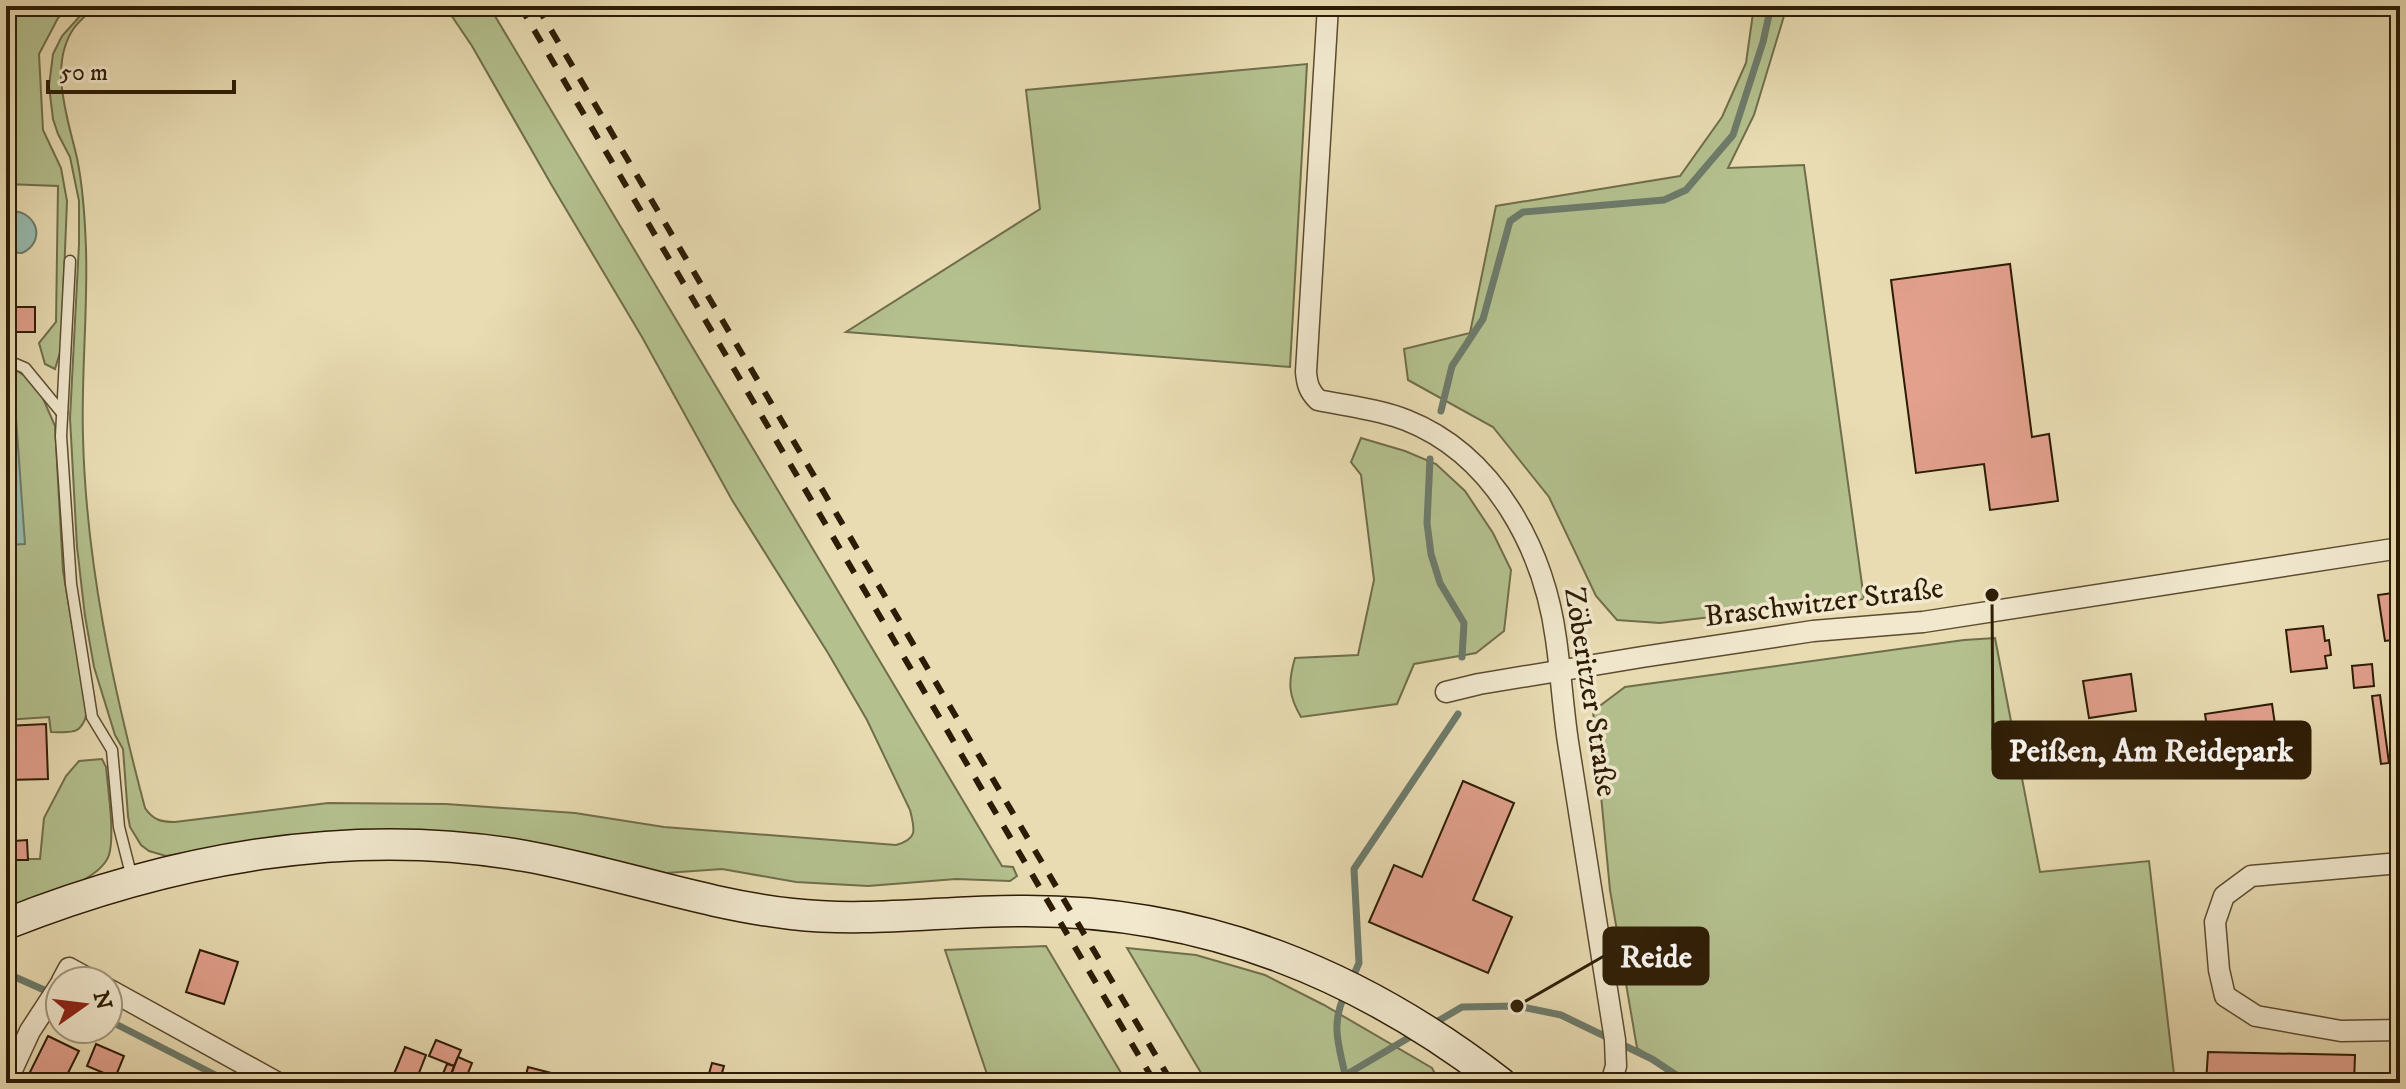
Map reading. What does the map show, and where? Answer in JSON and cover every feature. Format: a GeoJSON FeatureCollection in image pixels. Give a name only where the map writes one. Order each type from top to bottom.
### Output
{"type":"FeatureCollection","features":[{"type":"Feature","properties":{"kind":"main road"},"geometry":{"type":"LineString","coordinates":[[6,924],[133,880],[213,861],[293,850],[382,846],[460,848],[520,855],[585,867],[755,909],[822,917],[876,918],[1021,911],[1113,916],[1234,941],[1340,981],[1416,1022],[1501,1083]]}},
{"type":"Feature","properties":{"kind":"street","name":"Zöberitzer Straße"},"geometry":{"type":"LineString","coordinates":[[1328,6],[1307,385],[1318,400],[1382,412],[1417,425],[1453,447],[1476,467],[1511,510],[1534,552],[1556,640],[1568,741],[1617,1055],[1612,1082]]}},
{"type":"Feature","properties":{"kind":"street","name":"Braschwitzer Straße"},"geometry":{"type":"LineString","coordinates":[[1446,692],[1479,684],[1813,631],[1923,622],[2400,548]]}},
{"type":"Feature","properties":{"kind":"street"},"geometry":{"type":"LineString","coordinates":[[2400,863],[2251,876],[2224,896],[2215,922],[2219,970],[2225,996],[2256,1016],[2341,1031],[2400,1030]]}},
{"type":"Feature","properties":{"kind":"street"},"geometry":{"type":"LineString","coordinates":[[124,998],[278,1083]]}},
{"type":"Feature","properties":{"kind":"street"},"geometry":{"type":"LineString","coordinates":[[6,1083],[30,1031],[44,1009]]}},
{"type":"Feature","properties":{"kind":"lane"},"geometry":{"type":"LineString","coordinates":[[70,261],[61,436],[73,599],[92,717],[112,750],[119,827],[133,880]]}},
{"type":"Feature","properties":{"kind":"lane"},"geometry":{"type":"LineString","coordinates":[[6,360],[25,368],[62,413]]}},
{"type":"Feature","properties":{"kind":"green space"},"geometry":{"type":"Polygon","coordinates":[[[6,6],[69,6],[58,18],[39,54],[43,130],[61,168],[67,201],[61,349],[55,369],[45,364],[39,343],[56,322],[58,186],[6,184],[6,6]]]}},
{"type":"Feature","properties":{"kind":"green space"},"geometry":{"type":"Polygon","coordinates":[[[89,6],[95,6],[74,28],[66,43],[61,75],[65,109],[79,169],[85,226],[85,484],[95,578],[112,671],[145,808],[154,818],[175,822],[328,803],[446,804],[575,813],[664,827],[896,845],[908,840],[913,833],[910,810],[867,720],[732,500],[642,337],[472,46],[445,6],[489,6],[1002,866],[1013,867],[1017,876],[1010,881],[956,879],[868,886],[796,882],[722,869],[666,873],[533,843],[263,839],[166,856],[141,845],[130,827],[123,749],[115,735],[94,667],[77,547],[70,418],[79,201],[70,157],[53,119],[49,86],[53,54],[62,36],[89,6]]]}},
{"type":"Feature","properties":{"kind":"green space"},"geometry":{"type":"Polygon","coordinates":[[[1754,6],[1787,6],[1754,115],[1728,168],[1804,165],[1864,599],[1660,623],[1617,620],[1596,596],[1549,497],[1493,427],[1408,380],[1404,349],[1470,333],[1496,206],[1680,176],[1722,117],[1746,63],[1754,6]]]}},
{"type":"Feature","properties":{"kind":"green space"},"geometry":{"type":"Polygon","coordinates":[[[1307,64],[1290,367],[846,332],[1040,209],[1026,90],[1307,64]]]}},
{"type":"Feature","properties":{"kind":"green space"},"geometry":{"type":"Polygon","coordinates":[[[6,364],[25,376],[42,396],[55,426],[63,571],[87,713],[82,726],[70,732],[51,732],[49,717],[6,720],[6,364]]]}},
{"type":"Feature","properties":{"kind":"green space"},"geometry":{"type":"Polygon","coordinates":[[[1361,438],[1436,464],[1465,491],[1493,533],[1511,570],[1504,631],[1476,653],[1414,664],[1397,704],[1301,717],[1290,688],[1295,658],[1358,655],[1374,580],[1361,475],[1351,462],[1361,438]]]}},
{"type":"Feature","properties":{"kind":"green space"},"geometry":{"type":"Polygon","coordinates":[[[1995,638],[2040,872],[2149,861],[2175,1083],[1694,1083],[1637,1048],[1610,890],[1593,711],[1625,687],[1995,638]]]}},
{"type":"Feature","properties":{"kind":"green space"},"geometry":{"type":"Polygon","coordinates":[[[102,759],[106,767],[111,836],[109,855],[103,865],[80,882],[6,910],[6,806],[12,812],[12,859],[40,859],[44,818],[66,776],[79,761],[102,759]]]}},
{"type":"Feature","properties":{"kind":"green space"},"geometry":{"type":"Polygon","coordinates":[[[1046,946],[1127,1083],[990,1083],[945,950],[1046,946]]]}},
{"type":"Feature","properties":{"kind":"green space"},"geometry":{"type":"Polygon","coordinates":[[[1127,948],[1196,955],[1265,975],[1324,1005],[1432,1068],[1440,1083],[1418,1076],[1412,1083],[1207,1083],[1127,948]]]}},
{"type":"Feature","properties":{"kind":"water"},"geometry":{"type":"Polygon","coordinates":[[[12,211],[28,216],[36,228],[34,242],[22,253],[6,252],[6,213],[12,211]]]}},
{"type":"Feature","properties":{"kind":"water"},"geometry":{"type":"Polygon","coordinates":[[[6,384],[14,390],[25,544],[6,545],[6,384]]]}},
{"type":"Feature","properties":{"kind":"building"},"geometry":{"type":"Polygon","coordinates":[[[2010,264],[2032,437],[2049,434],[2058,501],[1990,510],[1984,464],[1916,473],[1891,280],[2010,264]]]}},
{"type":"Feature","properties":{"kind":"building"},"geometry":{"type":"Polygon","coordinates":[[[6,307],[35,307],[35,332],[6,332],[6,307]]]}},
{"type":"Feature","properties":{"kind":"building"},"geometry":{"type":"Polygon","coordinates":[[[2400,592],[2400,639],[2385,641],[2378,595],[2400,592]]]}},
{"type":"Feature","properties":{"kind":"building"},"geometry":{"type":"Polygon","coordinates":[[[2323,626],[2331,655],[2325,656],[2327,668],[2291,672],[2286,630],[2323,626]]]}},
{"type":"Feature","properties":{"kind":"building"},"geometry":{"type":"Polygon","coordinates":[[[2372,664],[2374,686],[2354,688],[2352,666],[2372,664]]]}},
{"type":"Feature","properties":{"kind":"building"},"geometry":{"type":"Polygon","coordinates":[[[2131,674],[2136,711],[2089,718],[2083,681],[2131,674]]]}},
{"type":"Feature","properties":{"kind":"building"},"geometry":{"type":"Polygon","coordinates":[[[2394,677],[2400,677],[2400,699],[2397,699],[2394,677]]]}},
{"type":"Feature","properties":{"kind":"building"},"geometry":{"type":"Polygon","coordinates":[[[2380,695],[2389,763],[2381,764],[2372,696],[2380,695]]]}},
{"type":"Feature","properties":{"kind":"building"},"geometry":{"type":"Polygon","coordinates":[[[2272,704],[2278,745],[2211,754],[2205,714],[2272,704]]]}},
{"type":"Feature","properties":{"kind":"building"},"geometry":{"type":"Polygon","coordinates":[[[46,724],[48,779],[7,780],[6,726],[46,724]]]}},
{"type":"Feature","properties":{"kind":"building"},"geometry":{"type":"Polygon","coordinates":[[[1463,781],[1514,803],[1473,900],[1512,917],[1488,973],[1369,922],[1394,865],[1422,877],[1463,781]]]}},
{"type":"Feature","properties":{"kind":"building"},"geometry":{"type":"Polygon","coordinates":[[[27,840],[28,860],[15,860],[14,841],[27,840]]]}},
{"type":"Feature","properties":{"kind":"building"},"geometry":{"type":"Polygon","coordinates":[[[200,950],[238,962],[224,1004],[186,992],[200,950]]]}},
{"type":"Feature","properties":{"kind":"building"},"geometry":{"type":"Polygon","coordinates":[[[436,1040],[461,1050],[454,1066],[429,1056],[436,1040]]]}},
{"type":"Feature","properties":{"kind":"building"},"geometry":{"type":"Polygon","coordinates":[[[44,1044],[67,1045],[79,1051],[63,1083],[47,1083],[29,1074],[44,1044]]]}},
{"type":"Feature","properties":{"kind":"building"},"geometry":{"type":"Polygon","coordinates":[[[96,1045],[124,1056],[113,1083],[100,1083],[104,1073],[87,1066],[96,1045]]]}},
{"type":"Feature","properties":{"kind":"building"},"geometry":{"type":"Polygon","coordinates":[[[405,1047],[426,1055],[415,1083],[392,1079],[405,1047]]]}},
{"type":"Feature","properties":{"kind":"building"},"geometry":{"type":"Polygon","coordinates":[[[2208,1052],[2355,1055],[2354,1083],[2206,1083],[2208,1052]]]}},
{"type":"Feature","properties":{"kind":"building"},"geometry":{"type":"Polygon","coordinates":[[[458,1057],[472,1063],[464,1083],[448,1083],[458,1057]]]}},
{"type":"Feature","properties":{"kind":"building"},"geometry":{"type":"Polygon","coordinates":[[[712,1063],[724,1066],[719,1083],[707,1081],[712,1063]]]}},
{"type":"Feature","properties":{"kind":"building"},"geometry":{"type":"Polygon","coordinates":[[[447,1064],[454,1066],[449,1079],[442,1076],[447,1064]]]}},
{"type":"Feature","properties":{"kind":"building"},"geometry":{"type":"Polygon","coordinates":[[[528,1067],[559,1075],[557,1083],[524,1083],[528,1067]]]}},
{"type":"Feature","properties":{"kind":"building"},"geometry":{"type":"Polygon","coordinates":[[[436,1073],[449,1079],[448,1083],[432,1083],[436,1073]]]}},
{"type":"Feature","properties":{"kind":"waterway"},"geometry":{"type":"LineString","coordinates":[[1441,411],[1452,366],[1483,319],[1510,221],[1523,212],[1664,200],[1686,190],[1733,135],[1763,42],[1771,6]]}},
{"type":"Feature","properties":{"kind":"waterway"},"geometry":{"type":"LineString","coordinates":[[1430,459],[1427,523],[1431,554],[1440,583],[1464,623],[1462,657]]}},
{"type":"Feature","properties":{"kind":"waterway"},"geometry":{"type":"LineString","coordinates":[[1352,979],[1359,963],[1354,869],[1458,714]]}},
{"type":"Feature","properties":{"kind":"waterway"},"geometry":{"type":"LineString","coordinates":[[6,973],[44,990]]}},
{"type":"Feature","properties":{"kind":"waterway"},"geometry":{"type":"LineString","coordinates":[[1345,994],[1337,1024],[1345,1074]]}},
{"type":"Feature","properties":{"kind":"waterway"},"geometry":{"type":"LineString","coordinates":[[1433,1024],[1462,1007],[1517,1006],[1561,1015],[1652,1059],[1688,1083]]}},
{"type":"Feature","properties":{"kind":"waterway"},"geometry":{"type":"LineString","coordinates":[[124,1028],[231,1083]]}},
{"type":"Feature","properties":{"kind":"waterway"},"geometry":{"type":"LineString","coordinates":[[1332,1083],[1415,1034]]}},
{"type":"Feature","properties":{"kind":"railway"},"geometry":{"type":"LineString","coordinates":[[520,6],[1155,1083]]}},
{"type":"Feature","properties":{"kind":"railway"},"geometry":{"type":"LineString","coordinates":[[537,6],[1172,1083]]}},
{"type":"Feature","properties":{"kind":"place","name":"Peißen, Am Reidepark"},"geometry":{"type":"Point","coordinates":[1992,595]}},
{"type":"Feature","properties":{"kind":"place","name":"Reide"},"geometry":{"type":"Point","coordinates":[1517,1006]}}]}
